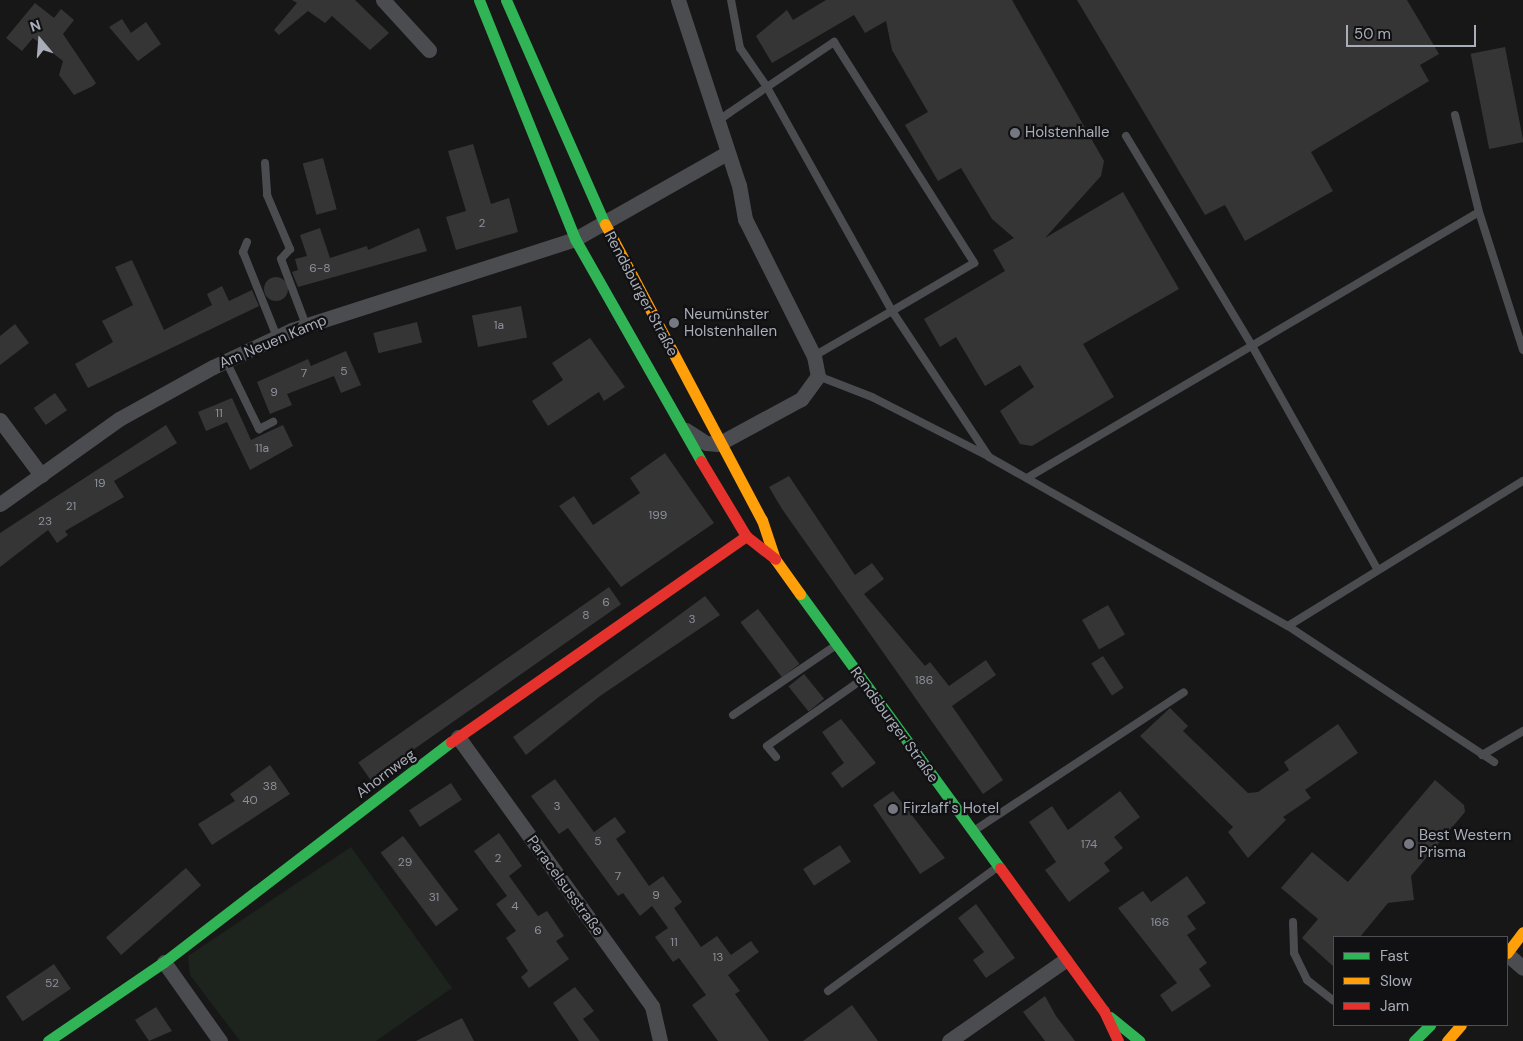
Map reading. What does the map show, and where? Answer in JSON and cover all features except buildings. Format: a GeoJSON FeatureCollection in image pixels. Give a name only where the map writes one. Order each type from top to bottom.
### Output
{"type":"FeatureCollection","features":[{"type":"Feature","properties":{"kind":"main road"},"geometry":{"type":"LineString","coordinates":[[478,0],[575,240]]}},
{"type":"Feature","properties":{"kind":"main road"},"geometry":{"type":"LineString","coordinates":[[506,0],[604,225]]}},
{"type":"Feature","properties":{"kind":"main road","name":"Rendsburger Straße"},"geometry":{"type":"LineString","coordinates":[[604,225],[718,444],[762,520],[775,559]]}},
{"type":"Feature","properties":{"kind":"main road","name":"Rendsburger Straße"},"geometry":{"type":"LineString","coordinates":[[575,240],[675,421],[712,484],[746,536],[775,559],[861,680],[1104,1011],[1118,1041]]}},
{"type":"Feature","properties":{"kind":"main road","name":"Ahornweg"},"geometry":{"type":"LineString","coordinates":[[48,1041],[164,962],[458,737],[746,536]]}},
{"type":"Feature","properties":{"kind":"main road"},"geometry":{"type":"LineString","coordinates":[[1508,953],[1523,932]]}},
{"type":"Feature","properties":{"kind":"main road","name":"Rendsburger Straße"},"geometry":{"type":"LineString","coordinates":[[1104,1011],[1140,1041]]}},
{"type":"Feature","properties":{"kind":"main road"},"geometry":{"type":"LineString","coordinates":[[1414,1041],[1429,1026]]}},
{"type":"Feature","properties":{"kind":"main road"},"geometry":{"type":"LineString","coordinates":[[1447,1041],[1460,1026]]}},
{"type":"Feature","properties":{"kind":"street"},"geometry":{"type":"LineString","coordinates":[[384,0],[429,50]]}},
{"type":"Feature","properties":{"kind":"street"},"geometry":{"type":"LineString","coordinates":[[678,0],[716,122],[740,185],[745,219],[814,356],[818,376],[801,399],[718,444],[712,462],[712,484]]}},
{"type":"Feature","properties":{"kind":"street"},"geometry":{"type":"LineString","coordinates":[[604,225],[727,153]]}},
{"type":"Feature","properties":{"kind":"street","name":"Rendsburger Straße"},"geometry":{"type":"LineString","coordinates":[[575,240],[604,225]]}},
{"type":"Feature","properties":{"kind":"street","name":"Am Neuen Kamp"},"geometry":{"type":"LineString","coordinates":[[0,504],[119,419],[277,337],[306,325],[575,240]]}},
{"type":"Feature","properties":{"kind":"street"},"geometry":{"type":"LineString","coordinates":[[0,420],[42,475]]}},
{"type":"Feature","properties":{"kind":"street","name":"Rendsburger Straße"},"geometry":{"type":"LineString","coordinates":[[675,421],[706,443],[718,444]]}},
{"type":"Feature","properties":{"kind":"street","name":"Paracelsusstraße"},"geometry":{"type":"LineString","coordinates":[[458,737],[652,1006],[660,1041]]}},
{"type":"Feature","properties":{"kind":"street"},"geometry":{"type":"LineString","coordinates":[[1508,955],[1523,968]]}},
{"type":"Feature","properties":{"kind":"street"},"geometry":{"type":"LineString","coordinates":[[949,1041],[1065,960]]}},
{"type":"Feature","properties":{"kind":"street"},"geometry":{"type":"LineString","coordinates":[[164,962],[220,1041]]}},
{"type":"Feature","properties":{"kind":"lane"},"geometry":{"type":"LineString","coordinates":[[730,0],[740,48],[767,87],[892,311],[989,457]]}},
{"type":"Feature","properties":{"kind":"lane"},"geometry":{"type":"LineString","coordinates":[[716,122],[834,42],[974,262],[814,356]]}},
{"type":"Feature","properties":{"kind":"lane"},"geometry":{"type":"LineString","coordinates":[[1455,115],[1479,212],[1523,350]]}},
{"type":"Feature","properties":{"kind":"lane"},"geometry":{"type":"LineString","coordinates":[[1126,136],[1251,344],[1378,570]]}},
{"type":"Feature","properties":{"kind":"lane"},"geometry":{"type":"LineString","coordinates":[[265,163],[268,195],[290,249],[281,259],[306,325]]}},
{"type":"Feature","properties":{"kind":"lane"},"geometry":{"type":"LineString","coordinates":[[1027,478],[1251,344],[1479,212]]}},
{"type":"Feature","properties":{"kind":"lane"},"geometry":{"type":"LineString","coordinates":[[247,242],[243,252],[277,337]]}},
{"type":"Feature","properties":{"kind":"lane"},"geometry":{"type":"LineString","coordinates":[[226,362],[259,429],[273,422]]}},
{"type":"Feature","properties":{"kind":"lane"},"geometry":{"type":"LineString","coordinates":[[818,376],[872,397],[989,457],[1288,626],[1494,762]]}},
{"type":"Feature","properties":{"kind":"lane"},"geometry":{"type":"LineString","coordinates":[[1288,626],[1523,481]]}},
{"type":"Feature","properties":{"kind":"lane"},"geometry":{"type":"LineString","coordinates":[[733,715],[836,645]]}},
{"type":"Feature","properties":{"kind":"lane"},"geometry":{"type":"LineString","coordinates":[[776,757],[767,746],[861,680]]}},
{"type":"Feature","properties":{"kind":"lane"},"geometry":{"type":"LineString","coordinates":[[972,832],[1184,692]]}},
{"type":"Feature","properties":{"kind":"lane"},"geometry":{"type":"LineString","coordinates":[[1482,755],[1523,731]]}},
{"type":"Feature","properties":{"kind":"lane"},"geometry":{"type":"LineString","coordinates":[[828,991],[998,868]]}},
{"type":"Feature","properties":{"kind":"lane"},"geometry":{"type":"LineString","coordinates":[[1293,922],[1294,953],[1307,980],[1333,999]]}},
{"type":"Feature","properties":{"kind":"shaded area"},"geometry":{"type":"Polygon","coordinates":[[[351,847],[452,988],[376,1041],[240,1041],[190,975],[188,956],[351,847]]]}},
{"type":"Feature","properties":{"kind":"traffic: fast"},"geometry":{"type":"LineString","coordinates":[[479,0],[575,239],[701,461]]}},
{"type":"Feature","properties":{"kind":"traffic: fast"},"geometry":{"type":"LineString","coordinates":[[506,0],[605,224]]}},
{"type":"Feature","properties":{"kind":"traffic: fast"},"geometry":{"type":"LineString","coordinates":[[800,594],[1000,868]]}},
{"type":"Feature","properties":{"kind":"traffic: fast"},"geometry":{"type":"LineString","coordinates":[[48,1041],[164,962],[451,742]]}},
{"type":"Feature","properties":{"kind":"traffic: fast"},"geometry":{"type":"LineString","coordinates":[[1110,1017],[1140,1041]]}},
{"type":"Feature","properties":{"kind":"traffic: fast"},"geometry":{"type":"LineString","coordinates":[[1414,1041],[1429,1026]]}},
{"type":"Feature","properties":{"kind":"traffic: slow"},"geometry":{"type":"LineString","coordinates":[[605,224],[762,520],[775,559],[800,594]]}},
{"type":"Feature","properties":{"kind":"traffic: slow"},"geometry":{"type":"LineString","coordinates":[[1508,952],[1523,932]]}},
{"type":"Feature","properties":{"kind":"traffic: slow"},"geometry":{"type":"LineString","coordinates":[[1447,1041],[1460,1026]]}},
{"type":"Feature","properties":{"kind":"traffic: jam"},"geometry":{"type":"LineString","coordinates":[[701,461],[746,536],[775,559]]}},
{"type":"Feature","properties":{"kind":"traffic: jam"},"geometry":{"type":"LineString","coordinates":[[451,742],[746,536]]}},
{"type":"Feature","properties":{"kind":"traffic: jam"},"geometry":{"type":"LineString","coordinates":[[1000,868],[1104,1011],[1118,1041]]}},
{"type":"Feature","properties":{"kind":"place","name":"Holstenhalle"},"geometry":{"type":"Point","coordinates":[1015,133]}},
{"type":"Feature","properties":{"kind":"place","name":"Neumünster Holstenhallen"},"geometry":{"type":"Point","coordinates":[674,323]}},
{"type":"Feature","properties":{"kind":"place","name":"Firzlaff's Hotel"},"geometry":{"type":"Point","coordinates":[893,809]}},
{"type":"Feature","properties":{"kind":"place","name":"Best Western Prisma"},"geometry":{"type":"Point","coordinates":[1409,844]}}]}
